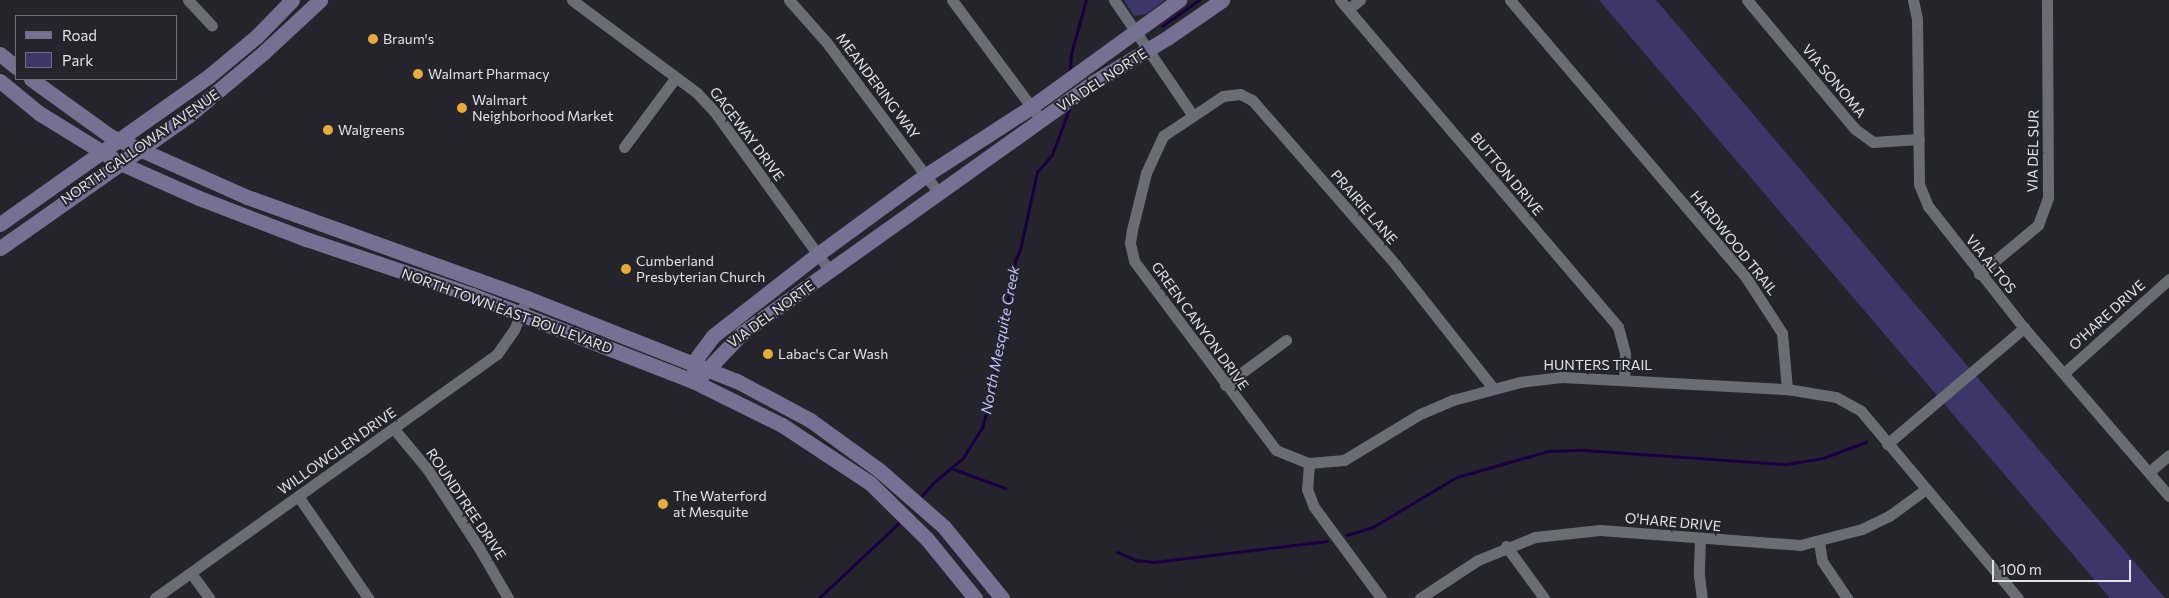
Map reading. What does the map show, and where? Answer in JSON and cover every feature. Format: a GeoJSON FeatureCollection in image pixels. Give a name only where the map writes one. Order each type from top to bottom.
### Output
{"type":"FeatureCollection","features":[{"type":"Feature","properties":{"kind":"main road","name":"NORTH GALLOWAY AVENUE"},"geometry":{"type":"LineString","coordinates":[[0,224],[182,97],[254,39],[292,0]]}},
{"type":"Feature","properties":{"kind":"main road","name":"NORTH GALLOWAY AVENUE"},"geometry":{"type":"LineString","coordinates":[[0,248],[188,116],[265,51],[320,0]]}},
{"type":"Feature","properties":{"kind":"main road","name":"VIA DEL NORTE"},"geometry":{"type":"LineString","coordinates":[[693,381],[695,362],[712,336],[818,254],[926,175],[1052,92],[1178,0]]}},
{"type":"Feature","properties":{"kind":"main road","name":"VIA DEL NORTE"},"geometry":{"type":"LineString","coordinates":[[693,381],[710,368],[724,349],[742,333],[1094,82],[1148,50],[1222,0]]}},
{"type":"Feature","properties":{"kind":"main road"},"geometry":{"type":"LineString","coordinates":[[254,39],[265,51]]}},
{"type":"Feature","properties":{"kind":"main road"},"geometry":{"type":"LineString","coordinates":[[1,56],[15,66]]}},
{"type":"Feature","properties":{"kind":"main road","name":"NORTH TOWN EAST BOULEVARD"},"geometry":{"type":"LineString","coordinates":[[32,80],[119,141],[260,201],[527,298],[710,368],[810,420],[892,481],[944,527],[1002,598]]}},
{"type":"Feature","properties":{"kind":"main road","name":"NORTH TOWN EAST BOULEVARD"},"geometry":{"type":"LineString","coordinates":[[0,81],[39,113],[120,163],[253,218],[522,315],[693,381],[782,425],[831,454],[881,493],[927,539],[975,598]]}},
{"type":"Feature","properties":{"kind":"main road"},"geometry":{"type":"LineString","coordinates":[[253,218],[260,201]]}},
{"type":"Feature","properties":{"kind":"main road"},"geometry":{"type":"LineString","coordinates":[[347,253],[353,236]]}},
{"type":"Feature","properties":{"kind":"main road"},"geometry":{"type":"LineString","coordinates":[[831,454],[838,439]]}},
{"type":"Feature","properties":{"kind":"street"},"geometry":{"type":"LineString","coordinates":[[188,0],[212,26]]}},
{"type":"Feature","properties":{"kind":"street","name":"GAGEWAY DRIVE"},"geometry":{"type":"LineString","coordinates":[[572,0],[676,77],[714,111],[830,271]]}},
{"type":"Feature","properties":{"kind":"street","name":"MEANDERING WAY"},"geometry":{"type":"LineString","coordinates":[[789,0],[828,42],[939,193]]}},
{"type":"Feature","properties":{"kind":"street"},"geometry":{"type":"LineString","coordinates":[[952,0],[1042,120]]}},
{"type":"Feature","properties":{"kind":"street"},"geometry":{"type":"LineString","coordinates":[[1114,0],[1193,116]]}},
{"type":"Feature","properties":{"kind":"street"},"geometry":{"type":"LineString","coordinates":[[1344,4],[1360,0]]}},
{"type":"Feature","properties":{"kind":"street","name":"HARDWOOD TRAIL"},"geometry":{"type":"LineString","coordinates":[[1510,0],[1745,276],[1782,334],[1787,389]]}},
{"type":"Feature","properties":{"kind":"street","name":"VIA SONOMA"},"geometry":{"type":"LineString","coordinates":[[1747,0],[1855,129],[1873,142],[1919,139]]}},
{"type":"Feature","properties":{"kind":"street","name":"VIA ALTOS"},"geometry":{"type":"LineString","coordinates":[[1913,0],[1917,19],[1919,184],[1928,206],[1979,274],[2169,496]]}},
{"type":"Feature","properties":{"kind":"street","name":"VIA DEL SUR"},"geometry":{"type":"LineString","coordinates":[[1979,274],[2038,225],[2048,198],[2046,0]]}},
{"type":"Feature","properties":{"kind":"street","name":"BUTTON DRIVE"},"geometry":{"type":"LineString","coordinates":[[1344,4],[1618,327],[1625,354],[1624,378]]}},
{"type":"Feature","properties":{"kind":"street"},"geometry":{"type":"LineString","coordinates":[[624,147],[676,77]]}},
{"type":"Feature","properties":{"kind":"street","name":"PRAIRIE LANE"},"geometry":{"type":"LineString","coordinates":[[1193,116],[1230,94],[1240,94],[1252,100],[1396,265],[1494,388]]}},
{"type":"Feature","properties":{"kind":"street","name":"GREEN CANYON DRIVE"},"geometry":{"type":"LineString","coordinates":[[1193,116],[1163,136],[1156,147],[1146,172],[1130,243],[1134,261],[1225,385],[1276,450],[1309,463]]}},
{"type":"Feature","properties":{"kind":"street","name":"O'HARE DRIVE"},"geometry":{"type":"LineString","coordinates":[[2064,373],[2169,278]]}},
{"type":"Feature","properties":{"kind":"street","name":"WILLOWGLEN DRIVE"},"geometry":{"type":"LineString","coordinates":[[155,598],[497,354],[522,315],[527,298]]}},
{"type":"Feature","properties":{"kind":"street"},"geometry":{"type":"LineString","coordinates":[[1887,444],[2024,328]]}},
{"type":"Feature","properties":{"kind":"street"},"geometry":{"type":"LineString","coordinates":[[1225,385],[1286,340]]}},
{"type":"Feature","properties":{"kind":"street","name":"HUNTERS TRAIL"},"geometry":{"type":"LineString","coordinates":[[1309,463],[1344,460],[1420,414],[1494,388],[1562,377],[1624,378],[1787,389]]}},
{"type":"Feature","properties":{"kind":"street"},"geometry":{"type":"LineString","coordinates":[[1787,389],[1836,397],[1852,403],[2018,598]]}},
{"type":"Feature","properties":{"kind":"street","name":"ROUNDTREE DRIVE"},"geometry":{"type":"LineString","coordinates":[[394,429],[428,470],[479,548],[508,598]]}},
{"type":"Feature","properties":{"kind":"street"},"geometry":{"type":"LineString","coordinates":[[2148,472],[2169,455]]}},
{"type":"Feature","properties":{"kind":"street"},"geometry":{"type":"LineString","coordinates":[[1309,463],[1307,489],[1314,507],[1382,598]]}},
{"type":"Feature","properties":{"kind":"street","name":"O'HARE DRIVE"},"geometry":{"type":"LineString","coordinates":[[1420,598],[1446,578],[1506,546],[1535,537],[1592,531],[1781,545],[1819,542],[1862,529],[1889,516],[1926,489]]}},
{"type":"Feature","properties":{"kind":"street"},"geometry":{"type":"LineString","coordinates":[[298,496],[368,598]]}},
{"type":"Feature","properties":{"kind":"street"},"geometry":{"type":"LineString","coordinates":[[1700,539],[1699,574],[1702,598]]}},
{"type":"Feature","properties":{"kind":"street"},"geometry":{"type":"LineString","coordinates":[[1819,542],[1822,561],[1847,598]]}},
{"type":"Feature","properties":{"kind":"street"},"geometry":{"type":"LineString","coordinates":[[1506,546],[1544,598]]}},
{"type":"Feature","properties":{"kind":"street"},"geometry":{"type":"LineString","coordinates":[[191,573],[209,598]]}},
{"type":"Feature","properties":{"kind":"green space"},"geometry":{"type":"Polygon","coordinates":[[[1124,0],[1165,0],[1146,14],[1134,16],[1124,0]]]}},
{"type":"Feature","properties":{"kind":"green space"},"geometry":{"type":"Polygon","coordinates":[[[1599,0],[1656,0],[2165,598],[2110,598],[1599,0]]]}},
{"type":"Feature","properties":{"kind":"waterway","name":"North Mesquite Creek"},"geometry":{"type":"LineString","coordinates":[[1070,71],[1071,54],[1086,0]]}},
{"type":"Feature","properties":{"kind":"waterway"},"geometry":{"type":"LineString","coordinates":[[1162,26],[1199,0]]}},
{"type":"Feature","properties":{"kind":"waterway","name":"North Mesquite Creek"},"geometry":{"type":"LineString","coordinates":[[920,498],[932,484],[963,458],[982,428],[992,391],[1015,261],[1020,250],[1037,172],[1052,155],[1071,104]]}},
{"type":"Feature","properties":{"kind":"waterway"},"geometry":{"type":"LineString","coordinates":[[1347,535],[1373,527],[1457,477],[1548,451],[1584,450],[1786,464],[1823,458],[1866,442]]}},
{"type":"Feature","properties":{"kind":"waterway"},"geometry":{"type":"LineString","coordinates":[[951,468],[1005,488]]}},
{"type":"Feature","properties":{"kind":"waterway","name":"North Mesquite Creek"},"geometry":{"type":"LineString","coordinates":[[819,598],[902,520]]}},
{"type":"Feature","properties":{"kind":"waterway"},"geometry":{"type":"LineString","coordinates":[[1117,552],[1136,560],[1154,562],[1327,541]]}},
{"type":"Feature","properties":{"kind":"place","name":"Braum's"},"geometry":{"type":"Point","coordinates":[373,39]}},
{"type":"Feature","properties":{"kind":"place","name":"Walmart Pharmacy"},"geometry":{"type":"Point","coordinates":[418,74]}},
{"type":"Feature","properties":{"kind":"place","name":"Walmart Neighborhood Market"},"geometry":{"type":"Point","coordinates":[462,108]}},
{"type":"Feature","properties":{"kind":"place","name":"Walgreens"},"geometry":{"type":"Point","coordinates":[328,130]}},
{"type":"Feature","properties":{"kind":"place","name":"Cumberland Presbyterian Church"},"geometry":{"type":"Point","coordinates":[626,269]}},
{"type":"Feature","properties":{"kind":"place","name":"Labac's Car Wash"},"geometry":{"type":"Point","coordinates":[768,354]}},
{"type":"Feature","properties":{"kind":"place","name":"The Waterford at Mesquite"},"geometry":{"type":"Point","coordinates":[663,504]}}]}
